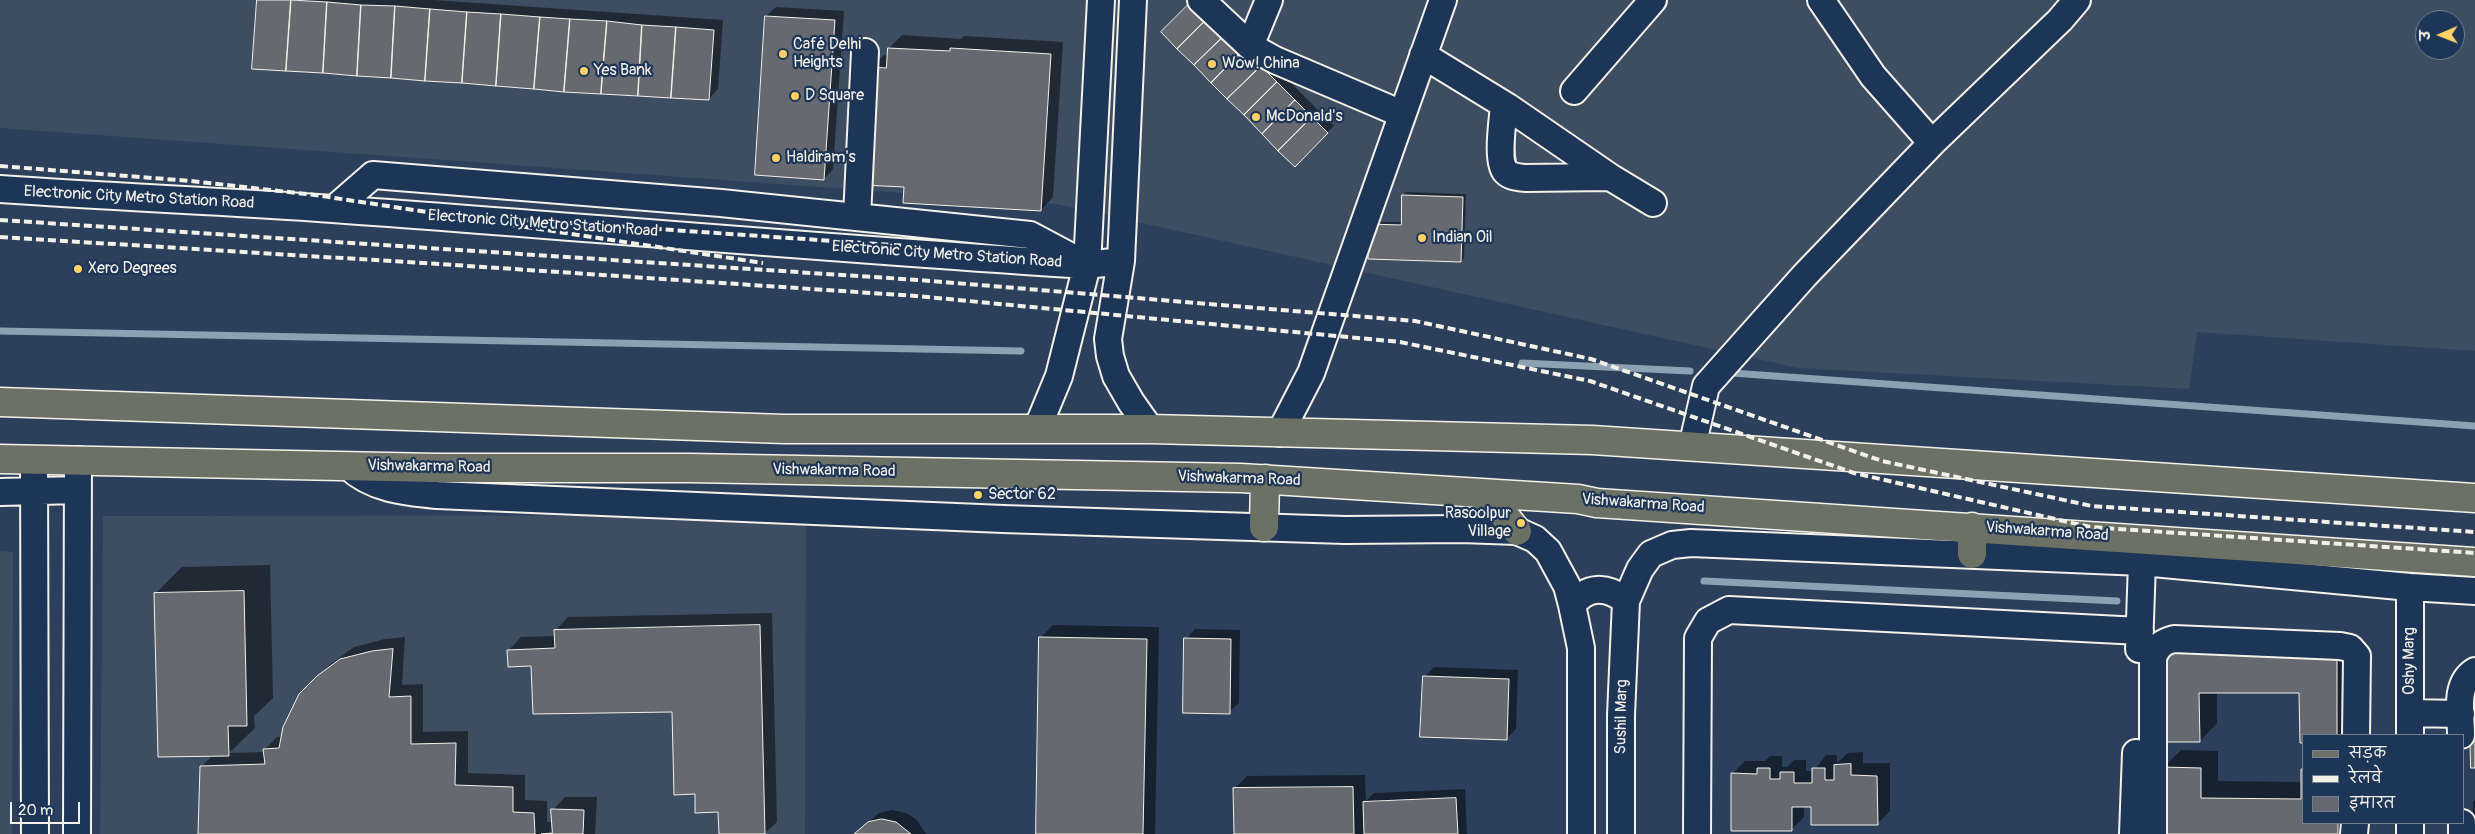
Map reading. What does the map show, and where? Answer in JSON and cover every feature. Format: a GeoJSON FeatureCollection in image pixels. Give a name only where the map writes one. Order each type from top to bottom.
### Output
{"type":"FeatureCollection","features":[{"type":"Feature","properties":{"kind":"main road"},"geometry":{"type":"LineString","coordinates":[[0,402],[784,429],[1150,429],[1592,440],[2475,498]]}},
{"type":"Feature","properties":{"kind":"main road"},"geometry":{"type":"LineString","coordinates":[[690,468],[703,465],[710,460],[714,451],[714,440],[709,433],[691,426]]}},
{"type":"Feature","properties":{"kind":"main road"},"geometry":{"type":"LineString","coordinates":[[782,470],[768,465],[762,457],[761,448],[763,440],[771,433],[784,429]]}},
{"type":"Feature","properties":{"kind":"main road","name":"Vishwakarma Road"},"geometry":{"type":"LineString","coordinates":[[0,459],[348,466],[690,468],[1265,479],[2475,562]]}},
{"type":"Feature","properties":{"kind":"main road"},"geometry":{"type":"LineString","coordinates":[[1264,527],[1265,479]]}},
{"type":"Feature","properties":{"kind":"main road"},"geometry":{"type":"LineString","coordinates":[[1479,493],[1504,515],[1517,531]]}},
{"type":"Feature","properties":{"kind":"main road"},"geometry":{"type":"LineString","coordinates":[[1972,527],[1972,554]]}},
{"type":"Feature","properties":{"kind":"street"},"geometry":{"type":"LineString","coordinates":[[1037,428],[1059,376],[1087,265],[1101,0]]}},
{"type":"Feature","properties":{"kind":"street"},"geometry":{"type":"LineString","coordinates":[[1133,0],[1121,261],[1108,339],[1110,356],[1121,385],[1150,429]]}},
{"type":"Feature","properties":{"kind":"street"},"geometry":{"type":"LineString","coordinates":[[1200,0],[1250,46],[1275,60],[1402,114]]}},
{"type":"Feature","properties":{"kind":"street"},"geometry":{"type":"LineString","coordinates":[[1250,46],[1269,0]]}},
{"type":"Feature","properties":{"kind":"street"},"geometry":{"type":"LineString","coordinates":[[1280,433],[1311,373],[1443,0]]}},
{"type":"Feature","properties":{"kind":"street"},"geometry":{"type":"LineString","coordinates":[[1574,91],[1653,0]]}},
{"type":"Feature","properties":{"kind":"street"},"geometry":{"type":"LineString","coordinates":[[1821,0],[1873,76],[1932,143]]}},
{"type":"Feature","properties":{"kind":"street"},"geometry":{"type":"LineString","coordinates":[[1692,447],[1706,386],[1805,275],[1932,143],[2060,20],[2077,0]]}},
{"type":"Feature","properties":{"kind":"street"},"geometry":{"type":"LineString","coordinates":[[857,217],[866,52]]}},
{"type":"Feature","properties":{"kind":"street"},"geometry":{"type":"LineString","coordinates":[[1423,55],[1504,105],[1610,177],[1653,203]]}},
{"type":"Feature","properties":{"kind":"street"},"geometry":{"type":"LineString","coordinates":[[1504,105],[1501,162],[1505,171],[1513,177],[1610,177]]}},
{"type":"Feature","properties":{"kind":"street"},"geometry":{"type":"LineString","coordinates":[[334,209],[373,175],[721,203],[1030,236],[1087,265]]}},
{"type":"Feature","properties":{"kind":"street","name":"Electronic City Metro Station Road"},"geometry":{"type":"LineString","coordinates":[[0,189],[334,209],[718,237],[874,251],[1087,265],[1121,261]]}},
{"type":"Feature","properties":{"kind":"street"},"geometry":{"type":"LineString","coordinates":[[34,460],[35,834]]}},
{"type":"Feature","properties":{"kind":"street"},"geometry":{"type":"LineString","coordinates":[[77,834],[78,460]]}},
{"type":"Feature","properties":{"kind":"street"},"geometry":{"type":"LineString","coordinates":[[348,466],[360,477],[399,491],[437,495],[1003,519],[1264,527],[1517,531],[1535,539],[1548,550],[1567,586],[1572,605],[1580,648],[1581,834]]}},
{"type":"Feature","properties":{"kind":"street"},"geometry":{"type":"LineString","coordinates":[[0,492],[78,490]]}},
{"type":"Feature","properties":{"kind":"street"},"geometry":{"type":"LineString","coordinates":[[1572,605],[1580,595],[1594,590],[1611,592],[1626,600],[1640,569],[1651,554],[1672,545],[1691,543],[2142,562],[2410,587],[2475,591]]}},
{"type":"Feature","properties":{"kind":"street"},"geometry":{"type":"LineString","coordinates":[[2133,834],[2142,562]]}},
{"type":"Feature","properties":{"kind":"street","name":"Oshy Marg"},"geometry":{"type":"LineString","coordinates":[[2410,587],[2410,724]]}},
{"type":"Feature","properties":{"kind":"street","name":"Sushil Marg"},"geometry":{"type":"LineString","coordinates":[[1621,834],[1620,715],[1626,600]]}},
{"type":"Feature","properties":{"kind":"street"},"geometry":{"type":"LineString","coordinates":[[1697,834],[1698,638],[1708,621],[1728,610],[2140,631]]}},
{"type":"Feature","properties":{"kind":"street"},"geometry":{"type":"LineString","coordinates":[[2153,834],[2153,657],[2157,647],[2164,642],[2174,639],[2350,648],[2357,656],[2356,734]]}},
{"type":"Feature","properties":{"kind":"street"},"geometry":{"type":"LineString","coordinates":[[2410,724],[2461,724],[2460,691],[2466,677],[2475,670]]}},
{"type":"Feature","properties":{"kind":"shaded area"},"geometry":{"type":"Polygon","coordinates":[[[0,0],[2475,0],[2475,351],[2197,332],[2189,389],[1798,368],[1056,204],[0,128],[0,0]]]}},
{"type":"Feature","properties":{"kind":"shaded area"},"geometry":{"type":"Polygon","coordinates":[[[806,515],[805,834],[100,834],[103,516],[806,515]]]}},
{"type":"Feature","properties":{"kind":"shaded area"},"geometry":{"type":"Polygon","coordinates":[[[0,551],[13,552],[12,834],[0,834],[0,551]]]}},
{"type":"Feature","properties":{"kind":"building"},"geometry":{"type":"Polygon","coordinates":[[[257,0],[291,0],[286,71],[252,69],[257,0]]]}},
{"type":"Feature","properties":{"kind":"building"},"geometry":{"type":"Polygon","coordinates":[[[291,0],[327,2],[323,73],[286,71],[291,0]]]}},
{"type":"Feature","properties":{"kind":"building"},"geometry":{"type":"Polygon","coordinates":[[[1193,0],[1211,15],[1177,49],[1161,32],[1193,0]]]}},
{"type":"Feature","properties":{"kind":"building"},"geometry":{"type":"Polygon","coordinates":[[[327,2],[361,5],[357,76],[323,73],[327,2]]]}},
{"type":"Feature","properties":{"kind":"building"},"geometry":{"type":"Polygon","coordinates":[[[361,5],[395,6],[391,78],[357,76],[361,5]]]}},
{"type":"Feature","properties":{"kind":"building"},"geometry":{"type":"Polygon","coordinates":[[[395,6],[430,9],[425,81],[391,78],[395,6]]]}},
{"type":"Feature","properties":{"kind":"building"},"geometry":{"type":"Polygon","coordinates":[[[430,9],[467,12],[462,83],[425,81],[430,9]]]}},
{"type":"Feature","properties":{"kind":"building"},"geometry":{"type":"Polygon","coordinates":[[[467,12],[501,14],[496,86],[462,83],[467,12]]]}},
{"type":"Feature","properties":{"kind":"building"},"geometry":{"type":"Polygon","coordinates":[[[501,14],[540,17],[534,89],[496,86],[501,14]]]}},
{"type":"Feature","properties":{"kind":"building"},"geometry":{"type":"Polygon","coordinates":[[[1211,15],[1228,32],[1194,65],[1177,49],[1211,15]]]}},
{"type":"Feature","properties":{"kind":"building","name":"D Square"},"geometry":{"type":"Polygon","coordinates":[[[765,16],[835,20],[824,180],[755,175],[765,16]]]}},
{"type":"Feature","properties":{"kind":"building"},"geometry":{"type":"Polygon","coordinates":[[[540,17],[570,19],[564,92],[534,89],[540,17]]]}},
{"type":"Feature","properties":{"kind":"building"},"geometry":{"type":"Polygon","coordinates":[[[570,19],[607,21],[601,94],[564,92],[570,19]]]}},
{"type":"Feature","properties":{"kind":"building"},"geometry":{"type":"Polygon","coordinates":[[[607,21],[642,25],[638,96],[601,94],[607,21]]]}},
{"type":"Feature","properties":{"kind":"building"},"geometry":{"type":"Polygon","coordinates":[[[642,25],[676,27],[671,98],[638,96],[642,25]]]}},
{"type":"Feature","properties":{"kind":"building"},"geometry":{"type":"Polygon","coordinates":[[[676,27],[714,30],[709,100],[671,98],[676,27]]]}},
{"type":"Feature","properties":{"kind":"building"},"geometry":{"type":"Polygon","coordinates":[[[1228,32],[1244,49],[1211,83],[1194,65],[1228,32]]]}},
{"type":"Feature","properties":{"kind":"building"},"geometry":{"type":"Polygon","coordinates":[[[888,48],[950,51],[950,48],[1051,54],[1041,211],[903,203],[904,187],[862,185],[870,67],[886,68],[888,48]]]}},
{"type":"Feature","properties":{"kind":"building"},"geometry":{"type":"Polygon","coordinates":[[[1244,49],[1261,66],[1227,99],[1211,83],[1244,49]]]}},
{"type":"Feature","properties":{"kind":"building"},"geometry":{"type":"Polygon","coordinates":[[[1261,66],[1277,82],[1244,115],[1227,99],[1261,66]]]}},
{"type":"Feature","properties":{"kind":"building"},"geometry":{"type":"Polygon","coordinates":[[[1277,82],[1295,100],[1262,134],[1244,115],[1277,82]]]}},
{"type":"Feature","properties":{"kind":"building"},"geometry":{"type":"Polygon","coordinates":[[[1295,100],[1312,117],[1278,151],[1262,134],[1295,100]]]}},
{"type":"Feature","properties":{"kind":"building"},"geometry":{"type":"Polygon","coordinates":[[[1312,117],[1328,133],[1295,167],[1278,151],[1312,117]]]}},
{"type":"Feature","properties":{"kind":"building"},"geometry":{"type":"Polygon","coordinates":[[[1402,195],[1463,197],[1461,262],[1368,259],[1369,224],[1401,225],[1402,195]]]}},
{"type":"Feature","properties":{"kind":"building"},"geometry":{"type":"Polygon","coordinates":[[[244,591],[247,726],[228,726],[229,756],[158,757],[154,593],[244,591]]]}},
{"type":"Feature","properties":{"kind":"building"},"geometry":{"type":"Polygon","coordinates":[[[760,625],[765,834],[719,834],[718,812],[695,813],[695,794],[674,795],[672,712],[533,714],[531,666],[508,667],[507,650],[555,648],[554,630],[760,625]]]}},
{"type":"Feature","properties":{"kind":"building"},"geometry":{"type":"Polygon","coordinates":[[[1039,637],[1147,639],[1143,834],[1036,834],[1039,637]]]}},
{"type":"Feature","properties":{"kind":"building"},"geometry":{"type":"Polygon","coordinates":[[[1184,638],[1231,639],[1230,714],[1183,713],[1184,638]]]}},
{"type":"Feature","properties":{"kind":"building"},"geometry":{"type":"Polygon","coordinates":[[[393,649],[389,697],[411,696],[411,744],[456,743],[455,785],[513,787],[513,812],[534,813],[535,834],[198,834],[200,766],[265,764],[263,749],[279,748],[283,727],[299,694],[317,676],[340,659],[372,651],[393,649]]]}},
{"type":"Feature","properties":{"kind":"building"},"geometry":{"type":"Polygon","coordinates":[[[2161,651],[2337,651],[2337,734],[2302,734],[2302,743],[2300,743],[2299,693],[2199,693],[2200,742],[2161,742],[2161,651]]]}},
{"type":"Feature","properties":{"kind":"building"},"geometry":{"type":"Polygon","coordinates":[[[1423,676],[1509,679],[1507,740],[1420,737],[1423,676]]]}},
{"type":"Feature","properties":{"kind":"building"},"geometry":{"type":"Polygon","coordinates":[[[2469,685],[2475,685],[2475,768],[2471,768],[2469,685]]]}},
{"type":"Feature","properties":{"kind":"building"},"geometry":{"type":"Polygon","coordinates":[[[1851,764],[1851,775],[1877,776],[1878,825],[1811,825],[1811,807],[1792,807],[1792,831],[1731,831],[1731,773],[1757,774],[1757,768],[1770,768],[1770,779],[1780,779],[1780,772],[1794,772],[1794,783],[1812,783],[1812,768],[1825,768],[1825,780],[1834,780],[1834,765],[1851,764]]]}},
{"type":"Feature","properties":{"kind":"building"},"geometry":{"type":"Polygon","coordinates":[[[2162,767],[2201,768],[2201,798],[2301,799],[2302,769],[2302,824],[2338,824],[2338,834],[2162,834],[2162,767]]]}},
{"type":"Feature","properties":{"kind":"building"},"geometry":{"type":"Polygon","coordinates":[[[1353,787],[1354,834],[1234,834],[1233,788],[1353,787]]]}},
{"type":"Feature","properties":{"kind":"building"},"geometry":{"type":"Polygon","coordinates":[[[1456,798],[1458,834],[1364,834],[1363,802],[1456,798]]]}},
{"type":"Feature","properties":{"kind":"building"},"geometry":{"type":"Polygon","coordinates":[[[551,809],[584,810],[583,834],[541,834],[552,833],[551,809]]]}},
{"type":"Feature","properties":{"kind":"building"},"geometry":{"type":"Polygon","coordinates":[[[882,819],[896,822],[911,834],[854,834],[868,822],[882,819]]]}},
{"type":"Feature","properties":{"kind":"waterway"},"geometry":{"type":"LineString","coordinates":[[0,331],[1021,351]]}},
{"type":"Feature","properties":{"kind":"waterway"},"geometry":{"type":"LineString","coordinates":[[1522,363],[1690,371]]}},
{"type":"Feature","properties":{"kind":"waterway"},"geometry":{"type":"LineString","coordinates":[[1732,373],[2475,426]]}},
{"type":"Feature","properties":{"kind":"waterway"},"geometry":{"type":"LineString","coordinates":[[1704,581],[2117,601]]}},
{"type":"Feature","properties":{"kind":"railway"},"geometry":{"type":"LineString","coordinates":[[0,166],[191,181],[315,195],[763,263]]}},
{"type":"Feature","properties":{"kind":"railway"},"geometry":{"type":"LineString","coordinates":[[510,219],[922,247]]}},
{"type":"Feature","properties":{"kind":"railway"},"geometry":{"type":"LineString","coordinates":[[0,220],[919,280],[1415,321],[1591,359],[1882,461],[2092,506],[2475,532]]}},
{"type":"Feature","properties":{"kind":"railway"},"geometry":{"type":"LineString","coordinates":[[0,237],[916,296],[1400,342],[1590,381],[1854,473],[2090,527],[2475,553]]}},
{"type":"Feature","properties":{"kind":"place","name":"Café Delhi Heights"},"geometry":{"type":"Point","coordinates":[783,54]}},
{"type":"Feature","properties":{"kind":"place","name":"Wow! China"},"geometry":{"type":"Point","coordinates":[1212,64]}},
{"type":"Feature","properties":{"kind":"place","name":"Yes Bank"},"geometry":{"type":"Point","coordinates":[584,71]}},
{"type":"Feature","properties":{"kind":"place","name":"D Square"},"geometry":{"type":"Point","coordinates":[795,96]}},
{"type":"Feature","properties":{"kind":"place","name":"McDonald's"},"geometry":{"type":"Point","coordinates":[1256,117]}},
{"type":"Feature","properties":{"kind":"place","name":"Haldiram's"},"geometry":{"type":"Point","coordinates":[776,158]}},
{"type":"Feature","properties":{"kind":"place","name":"Indian Oil"},"geometry":{"type":"Point","coordinates":[1422,238]}},
{"type":"Feature","properties":{"kind":"place","name":"Xero Degrees"},"geometry":{"type":"Point","coordinates":[78,269]}},
{"type":"Feature","properties":{"kind":"place","name":"Sector 62"},"geometry":{"type":"Point","coordinates":[978,495]}},
{"type":"Feature","properties":{"kind":"place","name":"Rasoolpur Village"},"geometry":{"type":"Point","coordinates":[1521,523]}}]}
